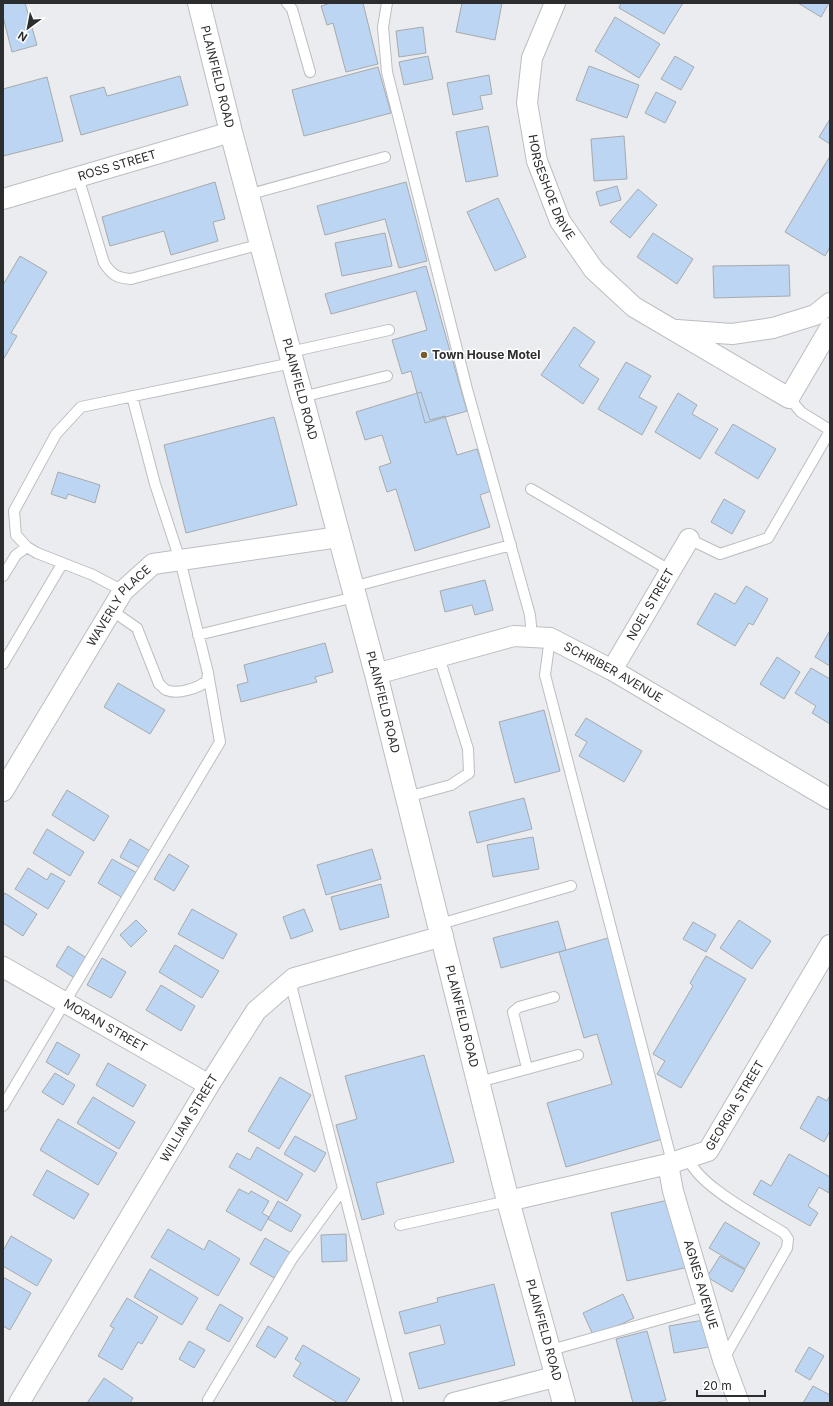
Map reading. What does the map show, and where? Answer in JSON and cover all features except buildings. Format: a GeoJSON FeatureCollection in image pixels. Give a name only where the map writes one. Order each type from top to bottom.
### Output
{"type":"FeatureCollection","features":[{"type":"Feature","properties":{"kind":"main road","name":"PLAINFIELD ROAD"},"geometry":{"type":"LineString","coordinates":[[199,3],[260,244],[376,674],[508,1201],[551,1350],[564,1403]]}},
{"type":"Feature","properties":{"kind":"street","name":"HORSESHOE DRIVE"},"geometry":{"type":"LineString","coordinates":[[555,3],[532,58],[527,103],[537,161],[560,220],[594,270],[634,307],[789,398]]}},
{"type":"Feature","properties":{"kind":"street","name":"ROSS STREET"},"geometry":{"type":"LineString","coordinates":[[3,199],[231,132]]}},
{"type":"Feature","properties":{"kind":"street","name":"HORSESHOE DRIVE"},"geometry":{"type":"LineString","coordinates":[[672,329],[732,334],[773,328],[816,315],[830,303]]}},
{"type":"Feature","properties":{"kind":"street"},"geometry":{"type":"LineString","coordinates":[[789,398],[830,328]]}},
{"type":"Feature","properties":{"kind":"street","name":"WAVERLY PLACE"},"geometry":{"type":"LineString","coordinates":[[3,791],[123,590],[153,564],[339,536]]}},
{"type":"Feature","properties":{"kind":"street","name":"NOEL STREET"},"geometry":{"type":"LineString","coordinates":[[612,670],[689,539]]}},
{"type":"Feature","properties":{"kind":"street","name":"SCHRIBER AVENUE"},"geometry":{"type":"LineString","coordinates":[[376,674],[514,636],[541,638],[612,670],[830,799]]}},
{"type":"Feature","properties":{"kind":"street","name":"WILLIAM STREET"},"geometry":{"type":"LineString","coordinates":[[19,1403],[209,1085],[256,1011],[294,978],[441,930]]}},
{"type":"Feature","properties":{"kind":"street","name":"GEORGIA STREET"},"geometry":{"type":"LineString","coordinates":[[508,1201],[676,1161],[708,1151],[830,945]]}},
{"type":"Feature","properties":{"kind":"street","name":"MORAN STREET"},"geometry":{"type":"LineString","coordinates":[[3,967],[209,1085]]}},
{"type":"Feature","properties":{"kind":"street","name":"AGNES AVENUE"},"geometry":{"type":"LineString","coordinates":[[676,1161],[673,1191],[723,1360],[739,1403]]}},
{"type":"Feature","properties":{"kind":"street"},"geometry":{"type":"LineString","coordinates":[[454,1403],[558,1376]]}},
{"type":"Feature","properties":{"kind":"lane"},"geometry":{"type":"LineString","coordinates":[[287,3],[292,9],[310,72]]}},
{"type":"Feature","properties":{"kind":"lane"},"geometry":{"type":"LineString","coordinates":[[387,3],[383,27],[387,72],[467,388],[530,615],[541,638],[545,675],[676,1161],[693,1168],[705,1181],[784,1233],[788,1239],[787,1248],[723,1360]]}},
{"type":"Feature","properties":{"kind":"lane"},"geometry":{"type":"LineString","coordinates":[[248,195],[385,157]]}},
{"type":"Feature","properties":{"kind":"lane"},"geometry":{"type":"LineString","coordinates":[[78,177],[104,263],[110,273],[118,278],[131,279],[260,244]]}},
{"type":"Feature","properties":{"kind":"lane"},"geometry":{"type":"LineString","coordinates":[[123,590],[94,575],[62,564],[27,547],[16,535],[14,511],[56,434],[81,407],[291,358],[389,330]]}},
{"type":"Feature","properties":{"kind":"lane"},"geometry":{"type":"LineString","coordinates":[[302,398],[387,376]]}},
{"type":"Feature","properties":{"kind":"lane"},"geometry":{"type":"LineString","coordinates":[[3,1106],[220,742],[208,673],[180,560],[155,484],[132,396]]}},
{"type":"Feature","properties":{"kind":"lane"},"geometry":{"type":"LineString","coordinates":[[689,539],[720,554],[768,538],[830,431],[801,412],[789,398]]}},
{"type":"Feature","properties":{"kind":"lane"},"geometry":{"type":"LineString","coordinates":[[531,489],[670,571]]}},
{"type":"Feature","properties":{"kind":"lane"},"geometry":{"type":"LineString","coordinates":[[198,635],[354,592],[511,545]]}},
{"type":"Feature","properties":{"kind":"lane"},"geometry":{"type":"LineString","coordinates":[[3,576],[16,555],[27,547]]}},
{"type":"Feature","properties":{"kind":"lane"},"geometry":{"type":"LineString","coordinates":[[3,664],[62,564]]}},
{"type":"Feature","properties":{"kind":"lane"},"geometry":{"type":"LineString","coordinates":[[110,610],[137,628],[159,684],[166,690],[177,692],[202,685],[207,681],[208,673]]}},
{"type":"Feature","properties":{"kind":"lane"},"geometry":{"type":"LineString","coordinates":[[407,797],[451,785],[469,773],[468,749],[439,657]]}},
{"type":"Feature","properties":{"kind":"lane"},"geometry":{"type":"LineString","coordinates":[[441,930],[572,886]]}},
{"type":"Feature","properties":{"kind":"lane"},"geometry":{"type":"LineString","coordinates":[[290,982],[398,1403]]}},
{"type":"Feature","properties":{"kind":"lane"},"geometry":{"type":"LineString","coordinates":[[527,1068],[513,1012],[520,1007],[554,997]]}},
{"type":"Feature","properties":{"kind":"lane"},"geometry":{"type":"LineString","coordinates":[[479,1082],[578,1054]]}},
{"type":"Feature","properties":{"kind":"lane"},"geometry":{"type":"LineString","coordinates":[[208,1400],[292,1259],[343,1189]]}},
{"type":"Feature","properties":{"kind":"lane"},"geometry":{"type":"LineString","coordinates":[[400,1225],[508,1201]]}},
{"type":"Feature","properties":{"kind":"lane"},"geometry":{"type":"LineString","coordinates":[[551,1350],[707,1306]]}},
{"type":"Feature","properties":{"kind":"place","name":"Town House Motel"},"geometry":{"type":"Point","coordinates":[424,355]}}]}
